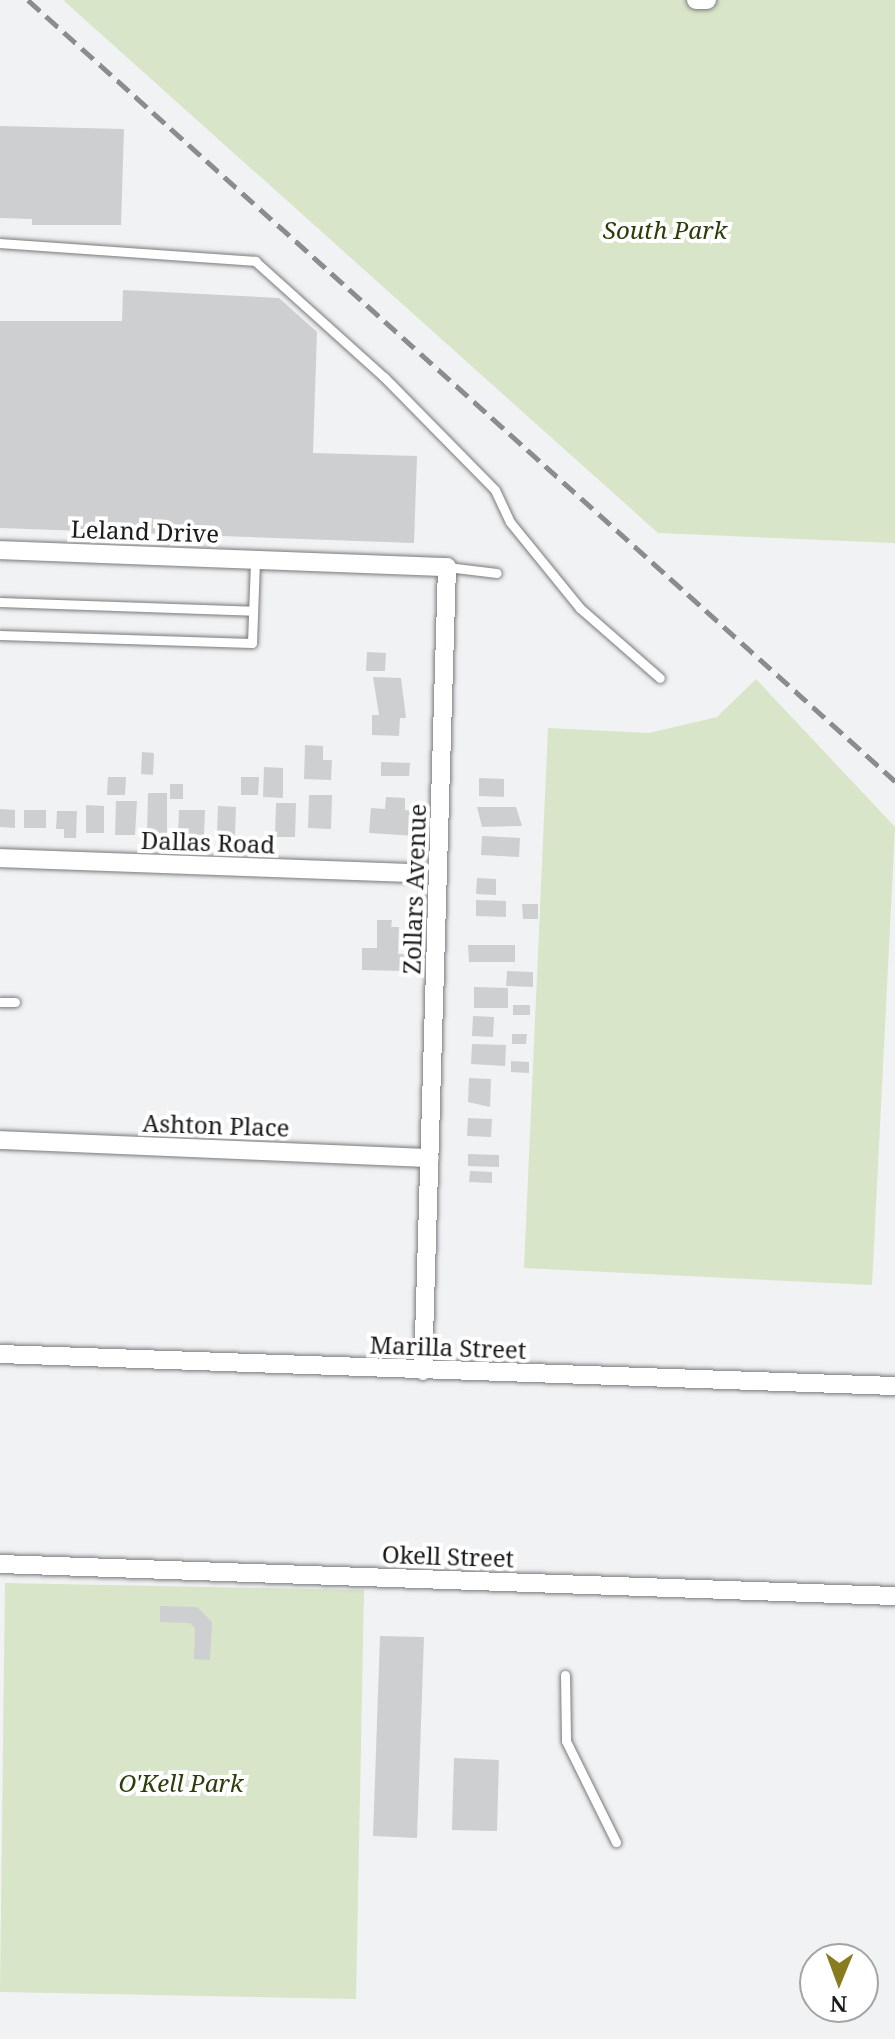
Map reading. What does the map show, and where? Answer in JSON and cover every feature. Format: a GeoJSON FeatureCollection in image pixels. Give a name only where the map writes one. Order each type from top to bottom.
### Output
{"type":"FeatureCollection","features":[{"type":"Feature","properties":{"kind":"street"},"geometry":{"type":"LineString","coordinates":[[696,0],[707,0]]}},
{"type":"Feature","properties":{"kind":"street","name":"Leland Drive"},"geometry":{"type":"LineString","coordinates":[[0,550],[447,567]]}},
{"type":"Feature","properties":{"kind":"street","name":"Zollars Avenue"},"geometry":{"type":"LineString","coordinates":[[423,1371],[447,567]]}},
{"type":"Feature","properties":{"kind":"street","name":"Dallas Road"},"geometry":{"type":"LineString","coordinates":[[0,858],[415,873]]}},
{"type":"Feature","properties":{"kind":"street","name":"Ashton Place"},"geometry":{"type":"LineString","coordinates":[[0,1140],[430,1158]]}},
{"type":"Feature","properties":{"kind":"street","name":"Marilla Street"},"geometry":{"type":"LineString","coordinates":[[0,1354],[895,1386]]}},
{"type":"Feature","properties":{"kind":"street","name":"Okell Street"},"geometry":{"type":"LineString","coordinates":[[0,1564],[895,1596]]}},
{"type":"Feature","properties":{"kind":"lane"},"geometry":{"type":"LineString","coordinates":[[0,243],[255,261],[384,377],[484,479],[510,522],[580,608],[660,678]]}},
{"type":"Feature","properties":{"kind":"lane"},"geometry":{"type":"LineString","coordinates":[[0,635],[252,643],[255,560]]}},
{"type":"Feature","properties":{"kind":"lane"},"geometry":{"type":"LineString","coordinates":[[447,567],[497,573]]}},
{"type":"Feature","properties":{"kind":"lane"},"geometry":{"type":"LineString","coordinates":[[0,602],[253,611]]}},
{"type":"Feature","properties":{"kind":"lane"},"geometry":{"type":"LineString","coordinates":[[0,1002],[15,1002]]}},
{"type":"Feature","properties":{"kind":"lane"},"geometry":{"type":"LineString","coordinates":[[565,1675],[566,1741],[616,1842]]}},
{"type":"Feature","properties":{"kind":"green space","name":"South Park"},"geometry":{"type":"Polygon","coordinates":[[[63,0],[895,0],[895,543],[658,533],[63,0]]]}},
{"type":"Feature","properties":{"kind":"green space"},"geometry":{"type":"Polygon","coordinates":[[[756,679],[895,827],[872,1285],[524,1268],[548,728],[649,733],[717,717],[756,679]]]}},
{"type":"Feature","properties":{"kind":"green space","name":"O'Kell Park"},"geometry":{"type":"Polygon","coordinates":[[[5,1583],[364,1590],[356,1999],[0,1992],[5,1583]]]}},
{"type":"Feature","properties":{"kind":"building"},"geometry":{"type":"Polygon","coordinates":[[[0,126],[124,129],[121,225],[32,225],[32,219],[0,218],[0,126]]]}},
{"type":"Feature","properties":{"kind":"building"},"geometry":{"type":"Polygon","coordinates":[[[123,290],[279,298],[317,332],[313,453],[417,456],[414,543],[0,528],[0,321],[122,321],[123,290]]]}},
{"type":"Feature","properties":{"kind":"building"},"geometry":{"type":"Polygon","coordinates":[[[367,652],[386,653],[385,671],[366,671],[367,652]]]}},
{"type":"Feature","properties":{"kind":"building"},"geometry":{"type":"Polygon","coordinates":[[[373,677],[401,678],[406,718],[400,718],[399,736],[372,735],[372,715],[379,715],[373,677]]]}},
{"type":"Feature","properties":{"kind":"building"},"geometry":{"type":"Polygon","coordinates":[[[305,745],[323,746],[323,760],[332,760],[331,780],[304,779],[305,745]]]}},
{"type":"Feature","properties":{"kind":"building"},"geometry":{"type":"Polygon","coordinates":[[[142,752],[154,753],[153,775],[141,774],[142,752]]]}},
{"type":"Feature","properties":{"kind":"building"},"geometry":{"type":"Polygon","coordinates":[[[381,762],[410,763],[409,776],[381,776],[381,762]]]}},
{"type":"Feature","properties":{"kind":"building"},"geometry":{"type":"Polygon","coordinates":[[[264,767],[283,768],[283,798],[263,797],[264,767]]]}},
{"type":"Feature","properties":{"kind":"building"},"geometry":{"type":"Polygon","coordinates":[[[108,777],[126,777],[125,795],[107,795],[108,777]]]}},
{"type":"Feature","properties":{"kind":"building"},"geometry":{"type":"Polygon","coordinates":[[[241,777],[259,777],[258,795],[241,795],[241,777]]]}},
{"type":"Feature","properties":{"kind":"building"},"geometry":{"type":"Polygon","coordinates":[[[479,778],[504,779],[504,797],[479,796],[479,778]]]}},
{"type":"Feature","properties":{"kind":"building"},"geometry":{"type":"Polygon","coordinates":[[[170,784],[183,784],[183,799],[170,799],[170,784]]]}},
{"type":"Feature","properties":{"kind":"building"},"geometry":{"type":"Polygon","coordinates":[[[148,793],[167,793],[167,834],[147,833],[148,793]]]}},
{"type":"Feature","properties":{"kind":"building"},"geometry":{"type":"Polygon","coordinates":[[[309,795],[332,795],[331,829],[308,828],[309,795]]]}},
{"type":"Feature","properties":{"kind":"building"},"geometry":{"type":"Polygon","coordinates":[[[386,797],[405,798],[405,810],[418,811],[416,836],[369,833],[371,808],[385,809],[386,797]]]}},
{"type":"Feature","properties":{"kind":"building"},"geometry":{"type":"Polygon","coordinates":[[[116,801],[137,801],[135,835],[115,835],[116,801]]]}},
{"type":"Feature","properties":{"kind":"building"},"geometry":{"type":"Polygon","coordinates":[[[276,803],[296,803],[295,837],[275,837],[276,803]]]}},
{"type":"Feature","properties":{"kind":"building"},"geometry":{"type":"Polygon","coordinates":[[[86,805],[104,806],[104,833],[86,833],[86,805]]]}},
{"type":"Feature","properties":{"kind":"building"},"geometry":{"type":"Polygon","coordinates":[[[218,806],[236,807],[235,835],[217,834],[218,806]]]}},
{"type":"Feature","properties":{"kind":"building"},"geometry":{"type":"Polygon","coordinates":[[[477,807],[516,807],[522,826],[482,827],[477,807]]]}},
{"type":"Feature","properties":{"kind":"building"},"geometry":{"type":"Polygon","coordinates":[[[0,809],[15,810],[15,828],[0,827],[0,809]]]}},
{"type":"Feature","properties":{"kind":"building"},"geometry":{"type":"Polygon","coordinates":[[[24,810],[46,810],[46,828],[24,828],[24,810]]]}},
{"type":"Feature","properties":{"kind":"building"},"geometry":{"type":"Polygon","coordinates":[[[179,810],[205,810],[204,835],[178,834],[179,810]]]}},
{"type":"Feature","properties":{"kind":"building"},"geometry":{"type":"Polygon","coordinates":[[[57,811],[77,811],[76,838],[64,838],[64,829],[56,829],[57,811]]]}},
{"type":"Feature","properties":{"kind":"building"},"geometry":{"type":"Polygon","coordinates":[[[482,836],[520,838],[519,857],[481,855],[482,836]]]}},
{"type":"Feature","properties":{"kind":"building"},"geometry":{"type":"Polygon","coordinates":[[[477,878],[496,879],[496,895],[476,894],[477,878]]]}},
{"type":"Feature","properties":{"kind":"building"},"geometry":{"type":"Polygon","coordinates":[[[476,900],[506,901],[506,917],[476,916],[476,900]]]}},
{"type":"Feature","properties":{"kind":"building"},"geometry":{"type":"Polygon","coordinates":[[[522,904],[538,904],[538,919],[523,919],[522,904]]]}},
{"type":"Feature","properties":{"kind":"building"},"geometry":{"type":"Polygon","coordinates":[[[377,920],[392,920],[391,927],[399,927],[398,954],[405,954],[405,971],[362,970],[362,948],[377,948],[377,920]]]}},
{"type":"Feature","properties":{"kind":"building"},"geometry":{"type":"Polygon","coordinates":[[[468,945],[515,945],[515,962],[469,962],[468,945]]]}},
{"type":"Feature","properties":{"kind":"building"},"geometry":{"type":"Polygon","coordinates":[[[507,971],[533,972],[533,987],[506,986],[507,971]]]}},
{"type":"Feature","properties":{"kind":"building"},"geometry":{"type":"Polygon","coordinates":[[[474,987],[508,988],[508,1008],[474,1008],[474,987]]]}},
{"type":"Feature","properties":{"kind":"building"},"geometry":{"type":"Polygon","coordinates":[[[513,1005],[530,1005],[530,1015],[513,1015],[513,1005]]]}},
{"type":"Feature","properties":{"kind":"building"},"geometry":{"type":"Polygon","coordinates":[[[473,1016],[494,1017],[493,1037],[472,1036],[473,1016]]]}},
{"type":"Feature","properties":{"kind":"building"},"geometry":{"type":"Polygon","coordinates":[[[512,1034],[527,1034],[526,1044],[512,1044],[512,1034]]]}},
{"type":"Feature","properties":{"kind":"building"},"geometry":{"type":"Polygon","coordinates":[[[472,1044],[506,1045],[505,1066],[471,1064],[472,1044]]]}},
{"type":"Feature","properties":{"kind":"building"},"geometry":{"type":"Polygon","coordinates":[[[511,1061],[529,1062],[529,1073],[511,1072],[511,1061]]]}},
{"type":"Feature","properties":{"kind":"building"},"geometry":{"type":"Polygon","coordinates":[[[469,1078],[491,1079],[490,1107],[468,1102],[469,1078]]]}},
{"type":"Feature","properties":{"kind":"building"},"geometry":{"type":"Polygon","coordinates":[[[468,1118],[492,1119],[491,1137],[467,1136],[468,1118]]]}},
{"type":"Feature","properties":{"kind":"building"},"geometry":{"type":"Polygon","coordinates":[[[468,1154],[499,1155],[499,1167],[468,1166],[468,1154]]]}},
{"type":"Feature","properties":{"kind":"building"},"geometry":{"type":"Polygon","coordinates":[[[470,1171],[492,1172],[492,1183],[469,1182],[470,1171]]]}},
{"type":"Feature","properties":{"kind":"building"},"geometry":{"type":"Polygon","coordinates":[[[160,1606],[197,1607],[212,1622],[210,1660],[194,1659],[195,1628],[190,1623],[160,1622],[160,1606]]]}},
{"type":"Feature","properties":{"kind":"building"},"geometry":{"type":"Polygon","coordinates":[[[380,1636],[424,1637],[417,1838],[373,1836],[380,1636]]]}},
{"type":"Feature","properties":{"kind":"building"},"geometry":{"type":"Polygon","coordinates":[[[454,1758],[499,1760],[497,1831],[452,1830],[454,1758]]]}},
{"type":"Feature","properties":{"kind":"railway"},"geometry":{"type":"LineString","coordinates":[[28,0],[895,781]]}}]}
